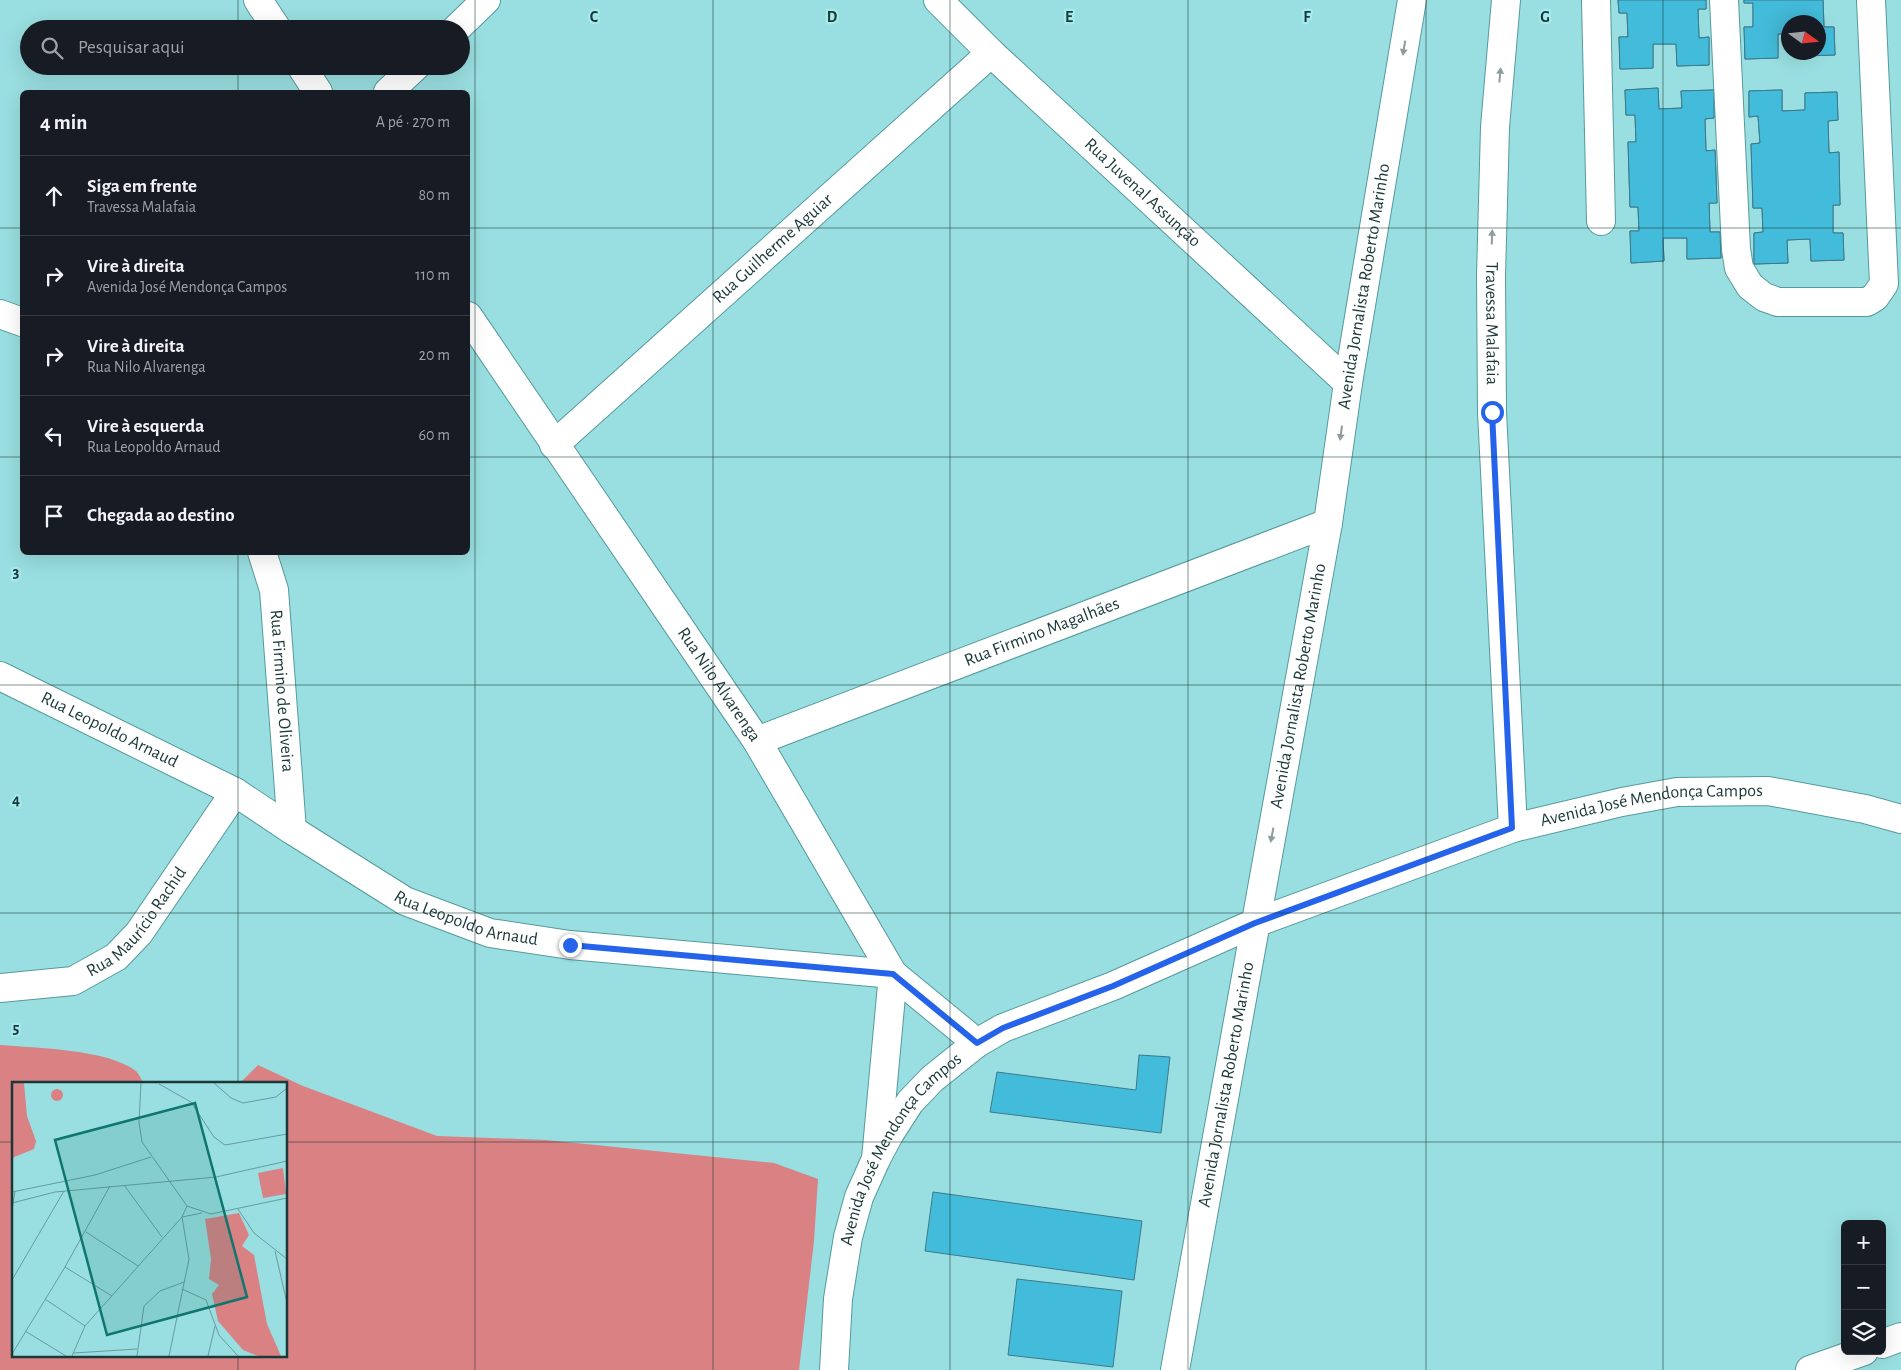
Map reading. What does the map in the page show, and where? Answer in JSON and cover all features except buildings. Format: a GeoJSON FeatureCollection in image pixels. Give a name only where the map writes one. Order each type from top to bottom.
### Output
{"type":"FeatureCollection","features":[{"type":"Feature","properties":{"kind":"street"},"geometry":{"type":"LineString","coordinates":[[258,0],[271,20]]}},
{"type":"Feature","properties":{"kind":"street"},"geometry":{"type":"LineString","coordinates":[[465,20],[486,0]]}},
{"type":"Feature","properties":{"kind":"street","name":"Rua Juvenal Assunção"},"geometry":{"type":"LineString","coordinates":[[938,0],[991,53],[1348,383]]}},
{"type":"Feature","properties":{"kind":"street","name":"Avenida Jornalista Roberto Marinho"},"geometry":{"type":"LineString","coordinates":[[1175,1370],[1328,523],[1348,383],[1412,0]]}},
{"type":"Feature","properties":{"kind":"street","name":"Travessa Malafaia"},"geometry":{"type":"LineString","coordinates":[[1506,0],[1495,137],[1491,276],[1492,412],[1512,828]]}},
{"type":"Feature","properties":{"kind":"street"},"geometry":{"type":"LineString","coordinates":[[1596,0],[1601,221]]}},
{"type":"Feature","properties":{"kind":"street"},"geometry":{"type":"LineString","coordinates":[[1724,0],[1736,249],[1739,268],[1750,286],[1764,297],[1778,302],[1867,302],[1874,297],[1884,284],[1871,0]]}},
{"type":"Feature","properties":{"kind":"street","name":"Rua Guilherme Aguiar"},"geometry":{"type":"LineString","coordinates":[[554,445],[991,53]]}},
{"type":"Feature","properties":{"kind":"street"},"geometry":{"type":"LineString","coordinates":[[307,75],[317,90]]}},
{"type":"Feature","properties":{"kind":"street"},"geometry":{"type":"LineString","coordinates":[[390,90],[406,75]]}},
{"type":"Feature","properties":{"kind":"street"},"geometry":{"type":"LineString","coordinates":[[0,314],[20,321]]}},
{"type":"Feature","properties":{"kind":"street","name":"Rua Nilo Alvarenga"},"geometry":{"type":"LineString","coordinates":[[470,319],[757,741],[893,974],[977,1043]]}},
{"type":"Feature","properties":{"kind":"street","name":"Rua Firmino Magalhães"},"geometry":{"type":"LineString","coordinates":[[757,741],[1328,523]]}},
{"type":"Feature","properties":{"kind":"street","name":"Rua Firmino de Oliveira"},"geometry":{"type":"LineString","coordinates":[[263,555],[274,590],[292,830]]}},
{"type":"Feature","properties":{"kind":"street","name":"Rua Leopoldo Arnaud"},"geometry":{"type":"LineString","coordinates":[[0,676],[235,792],[405,901],[490,933],[570,945],[893,974]]}},
{"type":"Feature","properties":{"kind":"street","name":"Avenida José Mendonça Campos"},"geometry":{"type":"LineString","coordinates":[[834,1370],[838,1299],[848,1237],[859,1197],[876,1158],[910,1102],[932,1079],[977,1043],[1003,1028],[1113,986],[1255,923],[1512,828],[1622,802],[1676,792],[1768,791],[1865,809],[1901,819]]}},
{"type":"Feature","properties":{"kind":"street","name":"Rua Maurício Rachid"},"geometry":{"type":"LineString","coordinates":[[0,988],[73,981],[116,957],[139,934],[235,792]]}},
{"type":"Feature","properties":{"kind":"street"},"geometry":{"type":"LineString","coordinates":[[876,1158],[893,974]]}},
{"type":"Feature","properties":{"kind":"street"},"geometry":{"type":"LineString","coordinates":[[1886,1342],[1901,1336]]}},
{"type":"Feature","properties":{"kind":"street"},"geometry":{"type":"LineString","coordinates":[[1810,1370],[1853,1355]]}},
{"type":"Feature","properties":{"kind":"shaded area"},"geometry":{"type":"Polygon","coordinates":[[[0,1045],[71,1051],[108,1058],[136,1071],[143,1082],[12,1082],[12,1358],[288,1358],[288,1082],[241,1082],[258,1065],[303,1086],[437,1136],[546,1140],[774,1163],[818,1179],[814,1241],[799,1370],[0,1370],[0,1045]]]}},
{"type":"Feature","properties":{"kind":"route"},"geometry":{"type":"LineString","coordinates":[[570,945],[893,974],[977,1043],[1003,1028],[1113,986],[1255,923],[1512,828],[1492,412]]}}]}
